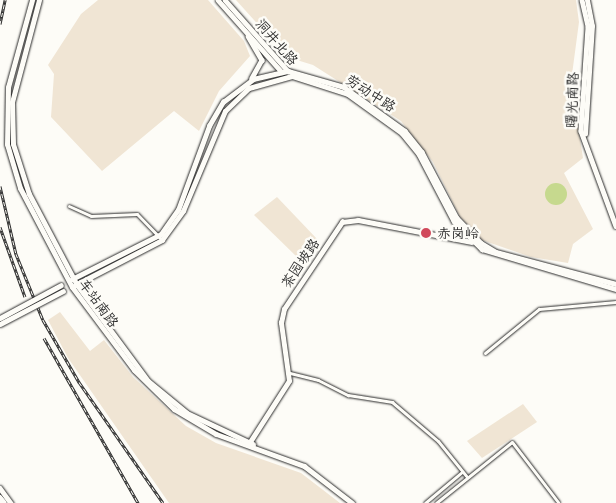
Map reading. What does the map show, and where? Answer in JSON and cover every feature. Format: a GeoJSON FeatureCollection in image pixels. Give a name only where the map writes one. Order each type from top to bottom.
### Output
{"type":"FeatureCollection","features":[{"type":"Feature","properties":{"kind":"highway"},"geometry":{"type":"LineString","coordinates":[[0,498],[4,503]]}},
{"type":"Feature","properties":{"kind":"main road","name":"车站南路"},"geometry":{"type":"LineString","coordinates":[[39,0],[32,5],[8,87],[7,144],[20,188],[74,286],[158,390],[187,413],[248,445],[304,466],[352,503]]}},
{"type":"Feature","properties":{"kind":"main road","name":"洞井北路"},"geometry":{"type":"LineString","coordinates":[[218,0],[285,76]]}},
{"type":"Feature","properties":{"kind":"main road","name":"洞井北路"},"geometry":{"type":"LineString","coordinates":[[226,0],[292,76]]}},
{"type":"Feature","properties":{"kind":"main road","name":"曙光南路"},"geometry":{"type":"LineString","coordinates":[[582,0],[588,27],[581,131],[616,226]]}},
{"type":"Feature","properties":{"kind":"main road","name":"曙光南路"},"geometry":{"type":"LineString","coordinates":[[587,0],[592,26],[584,130],[616,218]]}},
{"type":"Feature","properties":{"kind":"main road"},"geometry":{"type":"LineString","coordinates":[[247,83],[262,60],[248,34]]}},
{"type":"Feature","properties":{"kind":"main road","name":"劳动中路"},"geometry":{"type":"LineString","coordinates":[[0,318],[71,280],[160,238],[178,210],[213,118],[228,97],[247,83],[280,71],[288,71],[344,87],[405,130],[425,157],[457,218],[481,244],[496,252],[616,284]]}},
{"type":"Feature","properties":{"kind":"main road","name":"劳动中路"},"geometry":{"type":"LineString","coordinates":[[0,324],[74,286],[160,238],[183,211],[225,110],[249,88],[285,76],[292,76],[348,94],[402,133],[472,242],[495,257],[616,289]]}},
{"type":"Feature","properties":{"kind":"main road","name":"茶园坡路"},"geometry":{"type":"LineString","coordinates":[[290,373],[281,323],[284,309],[342,222],[358,220],[481,244]]}},
{"type":"Feature","properties":{"kind":"main road"},"geometry":{"type":"LineString","coordinates":[[248,445],[287,387],[290,373]]}},
{"type":"Feature","properties":{"kind":"main road","name":"车站南路"},"geometry":{"type":"LineString","coordinates":[[248,445],[306,464],[356,503]]}},
{"type":"Feature","properties":{"kind":"main road"},"geometry":{"type":"LineString","coordinates":[[0,488],[11,503]]}},
{"type":"Feature","properties":{"kind":"street"},"geometry":{"type":"LineString","coordinates":[[69,206],[91,216],[137,214],[160,238]]}},
{"type":"Feature","properties":{"kind":"street"},"geometry":{"type":"LineString","coordinates":[[485,353],[539,309],[616,302]]}},
{"type":"Feature","properties":{"kind":"street"},"geometry":{"type":"LineString","coordinates":[[290,373],[318,380],[348,395],[392,402],[438,441],[467,477]]}},
{"type":"Feature","properties":{"kind":"street"},"geometry":{"type":"LineString","coordinates":[[436,503],[512,442],[558,502]]}},
{"type":"Feature","properties":{"kind":"street"},"geometry":{"type":"LineString","coordinates":[[425,503],[462,472]]}},
{"type":"Feature","properties":{"kind":"shaded area"},"geometry":{"type":"Polygon","coordinates":[[[98,0],[208,0],[244,41],[250,56],[219,91],[199,131],[174,111],[102,171],[51,117],[54,74],[48,65],[81,14],[98,0]]]}},
{"type":"Feature","properties":{"kind":"shaded area"},"geometry":{"type":"Polygon","coordinates":[[[236,0],[576,0],[579,22],[571,82],[583,158],[564,173],[593,229],[573,244],[568,263],[531,257],[482,240],[460,217],[433,162],[401,121],[313,65],[287,57],[236,0]]]}},
{"type":"Feature","properties":{"kind":"shaded area"},"geometry":{"type":"Polygon","coordinates":[[[277,197],[318,240],[299,259],[254,215],[277,197]]]}},
{"type":"Feature","properties":{"kind":"shaded area"},"geometry":{"type":"Polygon","coordinates":[[[60,312],[90,351],[104,340],[133,377],[186,426],[216,443],[301,473],[340,503],[169,503],[68,358],[48,320],[60,312]]]}},
{"type":"Feature","properties":{"kind":"shaded area"},"geometry":{"type":"Polygon","coordinates":[[[523,404],[537,422],[482,458],[467,441],[523,404]]]}},
{"type":"Feature","properties":{"kind":"green space"},"geometry":{"type":"Polygon","coordinates":[[[556,183],[564,186],[567,194],[564,202],[556,205],[548,202],[545,194],[548,186],[556,183]]]}},
{"type":"Feature","properties":{"kind":"railway"},"geometry":{"type":"LineString","coordinates":[[0,24],[5,0]]}},
{"type":"Feature","properties":{"kind":"railway"},"geometry":{"type":"LineString","coordinates":[[0,186],[16,254],[43,320],[79,382],[163,503]]}},
{"type":"Feature","properties":{"kind":"railway"},"geometry":{"type":"LineString","coordinates":[[0,227],[25,297]]}},
{"type":"Feature","properties":{"kind":"railway"},"geometry":{"type":"LineString","coordinates":[[44,338],[138,503]]}},
{"type":"Feature","properties":{"kind":"place","name":"赤岗岭"},"geometry":{"type":"Point","coordinates":[426,233]}}]}
